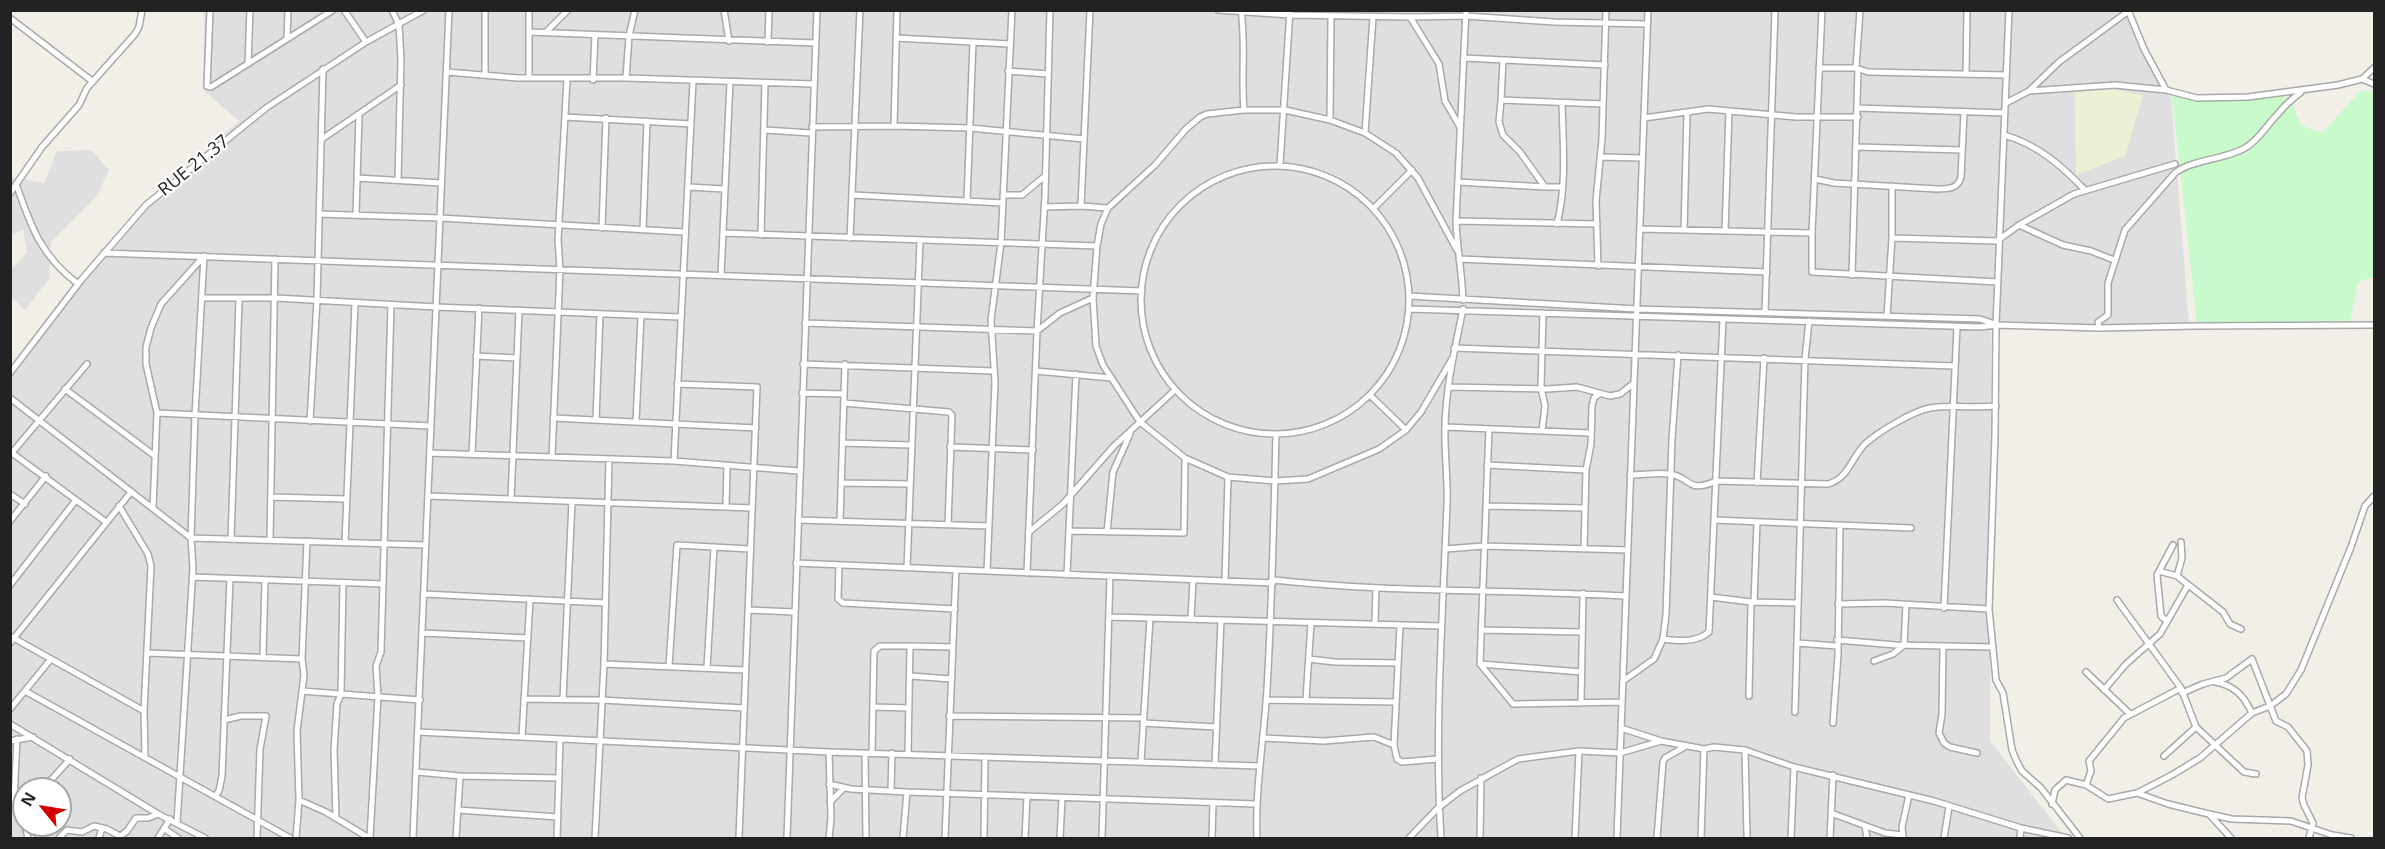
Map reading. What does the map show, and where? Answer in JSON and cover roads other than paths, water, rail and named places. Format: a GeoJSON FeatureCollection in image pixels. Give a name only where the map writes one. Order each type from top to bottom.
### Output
{"type":"FeatureCollection","features":[{"type":"Feature","properties":{"kind":"street"},"geometry":{"type":"LineString","coordinates":[[10,194],[42,147],[79,105],[92,81],[135,34],[139,27],[142,10]]}},
{"type":"Feature","properties":{"kind":"street"},"geometry":{"type":"LineString","coordinates":[[210,10],[207,86],[210,87],[333,10]]}},
{"type":"Feature","properties":{"kind":"street"},"geometry":{"type":"LineString","coordinates":[[248,64],[250,10]]}},
{"type":"Feature","properties":{"kind":"street"},"geometry":{"type":"LineString","coordinates":[[287,39],[288,10]]}},
{"type":"Feature","properties":{"kind":"street"},"geometry":{"type":"LineString","coordinates":[[344,10],[366,42]]}},
{"type":"Feature","properties":{"kind":"street"},"geometry":{"type":"LineString","coordinates":[[392,10],[399,25],[401,85],[398,180]]}},
{"type":"Feature","properties":{"kind":"street","name":"RUE 21.37"},"geometry":{"type":"LineString","coordinates":[[10,373],[78,284],[146,205],[266,108],[322,69],[424,10]]}},
{"type":"Feature","properties":{"kind":"street"},"geometry":{"type":"LineString","coordinates":[[413,838],[448,10]]}},
{"type":"Feature","properties":{"kind":"street"},"geometry":{"type":"LineString","coordinates":[[485,10],[485,75]]}},
{"type":"Feature","properties":{"kind":"street"},"geometry":{"type":"LineString","coordinates":[[529,10],[529,77]]}},
{"type":"Feature","properties":{"kind":"street"},"geometry":{"type":"LineString","coordinates":[[546,32],[568,10]]}},
{"type":"Feature","properties":{"kind":"street"},"geometry":{"type":"LineString","coordinates":[[626,78],[628,36],[635,10]]}},
{"type":"Feature","properties":{"kind":"street"},"geometry":{"type":"LineString","coordinates":[[723,10],[729,41]]}},
{"type":"Feature","properties":{"kind":"street"},"geometry":{"type":"LineString","coordinates":[[768,42],[769,10]]}},
{"type":"Feature","properties":{"kind":"street"},"geometry":{"type":"LineString","coordinates":[[787,838],[817,10]]}},
{"type":"Feature","properties":{"kind":"street"},"geometry":{"type":"LineString","coordinates":[[850,238],[860,10]]}},
{"type":"Feature","properties":{"kind":"street"},"geometry":{"type":"LineString","coordinates":[[894,126],[897,10]]}},
{"type":"Feature","properties":{"kind":"street"},"geometry":{"type":"LineString","coordinates":[[987,571],[995,382],[992,329],[1001,243],[1012,10]]}},
{"type":"Feature","properties":{"kind":"street"},"geometry":{"type":"LineString","coordinates":[[1027,573],[1044,207],[1050,10]]}},
{"type":"Feature","properties":{"kind":"street"},"geometry":{"type":"LineString","coordinates":[[1081,206],[1090,10]]}},
{"type":"Feature","properties":{"kind":"street"},"geometry":{"type":"LineString","coordinates":[[1218,10],[1373,17],[1394,14],[1410,17],[1466,13],[1554,22],[1606,21],[1647,24]]}},
{"type":"Feature","properties":{"kind":"street"},"geometry":{"type":"LineString","coordinates":[[1598,266],[1596,201],[1601,157],[1606,10]]}},
{"type":"Feature","properties":{"kind":"street"},"geometry":{"type":"LineString","coordinates":[[1617,838],[1648,10]]}},
{"type":"Feature","properties":{"kind":"street"},"geometry":{"type":"LineString","coordinates":[[1765,312],[1776,10]]}},
{"type":"Feature","properties":{"kind":"street"},"geometry":{"type":"LineString","coordinates":[[1822,10],[1812,272],[1998,282]]}},
{"type":"Feature","properties":{"kind":"street"},"geometry":{"type":"LineString","coordinates":[[1852,275],[1860,10]]}},
{"type":"Feature","properties":{"kind":"street"},"geometry":{"type":"LineString","coordinates":[[1966,74],[1967,10]]}},
{"type":"Feature","properties":{"kind":"street"},"geometry":{"type":"LineString","coordinates":[[2008,10],[2006,113],[1996,325],[1996,406],[1989,609],[1996,680],[2003,693],[2012,750],[2022,771],[2041,788],[2080,838]]}},
{"type":"Feature","properties":{"kind":"street"},"geometry":{"type":"LineString","coordinates":[[1241,11],[1245,25],[1242,86],[1244,110]]}},
{"type":"Feature","properties":{"kind":"street"},"geometry":{"type":"LineString","coordinates":[[2006,103],[2029,92],[2059,62],[2129,11],[2144,49],[2166,90]]}},
{"type":"Feature","properties":{"kind":"street"},"geometry":{"type":"LineString","coordinates":[[1280,165],[1290,13]]}},
{"type":"Feature","properties":{"kind":"street"},"geometry":{"type":"LineString","coordinates":[[1463,300],[1456,221],[1466,13]]}},
{"type":"Feature","properties":{"kind":"street"},"geometry":{"type":"LineString","coordinates":[[1330,120],[1331,16]]}},
{"type":"Feature","properties":{"kind":"street"},"geometry":{"type":"LineString","coordinates":[[1365,133],[1373,17]]}},
{"type":"Feature","properties":{"kind":"street"},"geometry":{"type":"LineString","coordinates":[[1410,17],[1439,64],[1445,101],[1460,128]]}},
{"type":"Feature","properties":{"kind":"street"},"geometry":{"type":"LineString","coordinates":[[10,18],[92,81]]}},
{"type":"Feature","properties":{"kind":"street"},"geometry":{"type":"LineString","coordinates":[[529,32],[815,44]]}},
{"type":"Feature","properties":{"kind":"street"},"geometry":{"type":"LineString","coordinates":[[593,80],[595,35]]}},
{"type":"Feature","properties":{"kind":"street"},"geometry":{"type":"LineString","coordinates":[[896,38],[1010,44]]}},
{"type":"Feature","properties":{"kind":"street"},"geometry":{"type":"LineString","coordinates":[[967,201],[973,42]]}},
{"type":"Feature","properties":{"kind":"street"},"geometry":{"type":"LineString","coordinates":[[1464,58],[1605,65]]}},
{"type":"Feature","properties":{"kind":"street"},"geometry":{"type":"LineString","coordinates":[[1503,60],[1500,122],[1503,135],[1520,152],[1545,187]]}},
{"type":"Feature","properties":{"kind":"street"},"geometry":{"type":"LineString","coordinates":[[1819,68],[1857,68],[1868,72],[2006,75]]}},
{"type":"Feature","properties":{"kind":"street"},"geometry":{"type":"LineString","coordinates":[[2029,92],[2115,85],[2166,90],[2197,98],[2237,97],[2302,91],[2362,79],[2374,68]]}},
{"type":"Feature","properties":{"kind":"street"},"geometry":{"type":"LineString","coordinates":[[310,421],[320,214],[322,69]]}},
{"type":"Feature","properties":{"kind":"street"},"geometry":{"type":"LineString","coordinates":[[1008,71],[1047,74]]}},
{"type":"Feature","properties":{"kind":"street"},"geometry":{"type":"LineString","coordinates":[[447,72],[593,80],[626,78],[813,84]]}},
{"type":"Feature","properties":{"kind":"street"},"geometry":{"type":"LineString","coordinates":[[552,457],[560,269],[559,225],[567,79]]}},
{"type":"Feature","properties":{"kind":"street"},"geometry":{"type":"LineString","coordinates":[[2362,79],[2374,84]]}},
{"type":"Feature","properties":{"kind":"street"},"geometry":{"type":"LineString","coordinates":[[674,461],[693,81]]}},
{"type":"Feature","properties":{"kind":"street"},"geometry":{"type":"LineString","coordinates":[[721,275],[730,82]]}},
{"type":"Feature","properties":{"kind":"street"},"geometry":{"type":"LineString","coordinates":[[761,235],[765,83]]}},
{"type":"Feature","properties":{"kind":"street"},"geometry":{"type":"LineString","coordinates":[[322,139],[401,85]]}},
{"type":"Feature","properties":{"kind":"street"},"geometry":{"type":"LineString","coordinates":[[2099,328],[2098,322],[2106,317],[2108,312],[2108,283],[2127,226],[2180,169],[2246,148],[2256,141],[2284,107],[2302,91]]}},
{"type":"Feature","properties":{"kind":"street"},"geometry":{"type":"LineString","coordinates":[[1502,100],[1603,104]]}},
{"type":"Feature","properties":{"kind":"street"},"geometry":{"type":"LineString","coordinates":[[1557,224],[1564,147],[1562,103]]}},
{"type":"Feature","properties":{"kind":"street"},"geometry":{"type":"LineString","coordinates":[[1858,108],[2006,113]]}},
{"type":"Feature","properties":{"kind":"street"},"geometry":{"type":"LineString","coordinates":[[1644,118],[1708,109],[1818,118],[1858,117]]}},
{"type":"Feature","properties":{"kind":"street"},"geometry":{"type":"LineString","coordinates":[[1452,359],[1428,402],[1406,430],[1379,449],[1308,479],[1275,481],[1228,477],[1185,458],[1140,422],[1103,365],[1096,346],[1093,298],[1097,246],[1101,224],[1108,208],[1155,165],[1186,129],[1200,117],[1244,110],[1285,110],[1330,120],[1365,133],[1396,153],[1426,190],[1457,250]]}},
{"type":"Feature","properties":{"kind":"street"},"geometry":{"type":"LineString","coordinates":[[1725,231],[1729,111]]}},
{"type":"Feature","properties":{"kind":"street"},"geometry":{"type":"LineString","coordinates":[[1815,179],[1854,184],[1944,189],[1957,186],[1961,177],[1964,112]]}},
{"type":"Feature","properties":{"kind":"street"},"geometry":{"type":"LineString","coordinates":[[1684,230],[1686,113]]}},
{"type":"Feature","properties":{"kind":"street"},"geometry":{"type":"LineString","coordinates":[[356,215],[359,114]]}},
{"type":"Feature","properties":{"kind":"street"},"geometry":{"type":"LineString","coordinates":[[565,117],[691,124]]}},
{"type":"Feature","properties":{"kind":"street"},"geometry":{"type":"LineString","coordinates":[[602,228],[606,118]]}},
{"type":"Feature","properties":{"kind":"street"},"geometry":{"type":"LineString","coordinates":[[643,230],[647,121]]}},
{"type":"Feature","properties":{"kind":"street"},"geometry":{"type":"LineString","coordinates":[[765,130],[894,126],[970,128],[1084,139]]}},
{"type":"Feature","properties":{"kind":"street"},"geometry":{"type":"LineString","coordinates":[[2004,135],[2026,142],[2043,152],[2085,190]]}},
{"type":"Feature","properties":{"kind":"street"},"geometry":{"type":"LineString","coordinates":[[1857,147],[1962,150]]}},
{"type":"Feature","properties":{"kind":"street"},"geometry":{"type":"LineString","coordinates":[[1601,157],[1642,158]]}},
{"type":"Feature","properties":{"kind":"street"},"geometry":{"type":"LineString","coordinates":[[1892,238],[1986,242],[2001,240],[2019,225],[2070,196],[2175,164]]}},
{"type":"Feature","properties":{"kind":"street"},"geometry":{"type":"LineString","coordinates":[[1280,165],[1314,170],[1332,177],[1355,191],[1374,208],[1385,221],[1401,252],[1406,268],[1409,309],[1403,342],[1395,360],[1370,395],[1348,412],[1321,426],[1276,434],[1257,433],[1222,423],[1206,415],[1175,390],[1156,362],[1149,346],[1142,311],[1142,291],[1148,260],[1154,244],[1163,226],[1182,203],[1202,188],[1224,176],[1256,166],[1280,165]]}},
{"type":"Feature","properties":{"kind":"street"},"geometry":{"type":"LineString","coordinates":[[1374,208],[1412,170]]}},
{"type":"Feature","properties":{"kind":"street"},"geometry":{"type":"LineString","coordinates":[[1003,195],[1022,195],[1045,176]]}},
{"type":"Feature","properties":{"kind":"street"},"geometry":{"type":"LineString","coordinates":[[357,178],[441,183]]}},
{"type":"Feature","properties":{"kind":"street"},"geometry":{"type":"LineString","coordinates":[[1458,182],[1562,187]]}},
{"type":"Feature","properties":{"kind":"street"},"geometry":{"type":"LineString","coordinates":[[16,184],[33,231],[46,254],[64,274],[78,284]]}},
{"type":"Feature","properties":{"kind":"street"},"geometry":{"type":"LineString","coordinates":[[1887,316],[1892,238],[1892,186]]}},
{"type":"Feature","properties":{"kind":"street"},"geometry":{"type":"LineString","coordinates":[[688,187],[725,189]]}},
{"type":"Feature","properties":{"kind":"street"},"geometry":{"type":"LineString","coordinates":[[853,195],[1003,202]]}},
{"type":"Feature","properties":{"kind":"street"},"geometry":{"type":"LineString","coordinates":[[1044,207],[1108,208]]}},
{"type":"Feature","properties":{"kind":"street"},"geometry":{"type":"LineString","coordinates":[[320,214],[440,218],[684,232]]}},
{"type":"Feature","properties":{"kind":"street"},"geometry":{"type":"LineString","coordinates":[[1456,221],[1597,224]]}},
{"type":"Feature","properties":{"kind":"street"},"geometry":{"type":"LineString","coordinates":[[2019,225],[2063,245],[2091,251],[2114,260]]}},
{"type":"Feature","properties":{"kind":"street"},"geometry":{"type":"LineString","coordinates":[[1640,229],[1812,233]]}},
{"type":"Feature","properties":{"kind":"street"},"geometry":{"type":"LineString","coordinates":[[723,233],[1097,246]]}},
{"type":"Feature","properties":{"kind":"street"},"geometry":{"type":"LineString","coordinates":[[907,568],[920,241]]}},
{"type":"Feature","properties":{"kind":"street"},"geometry":{"type":"LineString","coordinates":[[104,253],[1142,291]]}},
{"type":"Feature","properties":{"kind":"street"},"geometry":{"type":"LineString","coordinates":[[177,823],[192,576],[195,415],[204,256]]}},
{"type":"Feature","properties":{"kind":"street"},"geometry":{"type":"LineString","coordinates":[[153,508],[158,413],[146,364],[146,346],[161,304],[204,256]]}},
{"type":"Feature","properties":{"kind":"street"},"geometry":{"type":"LineString","coordinates":[[270,540],[275,259]]}},
{"type":"Feature","properties":{"kind":"street"},"geometry":{"type":"LineString","coordinates":[[1459,259],[1767,272]]}},
{"type":"Feature","properties":{"kind":"street"},"geometry":{"type":"LineString","coordinates":[[1409,296],[1637,309],[1980,319],[1996,325]]}},
{"type":"Feature","properties":{"kind":"street"},"geometry":{"type":"LineString","coordinates":[[203,298],[276,298],[436,308],[680,317]]}},
{"type":"Feature","properties":{"kind":"street"},"geometry":{"type":"LineString","coordinates":[[805,323],[1037,331],[1060,313],[1093,298]]}},
{"type":"Feature","properties":{"kind":"street"},"geometry":{"type":"LineString","coordinates":[[231,539],[239,299]]}},
{"type":"Feature","properties":{"kind":"street"},"geometry":{"type":"LineString","coordinates":[[345,543],[355,303]]}},
{"type":"Feature","properties":{"kind":"street"},"geometry":{"type":"LineString","coordinates":[[298,800],[336,817],[370,838],[378,696],[376,666],[381,652],[392,305]]}},
{"type":"Feature","properties":{"kind":"street"},"geometry":{"type":"LineString","coordinates":[[472,454],[480,308]]}},
{"type":"Feature","properties":{"kind":"street"},"geometry":{"type":"LineString","coordinates":[[1409,309],[1957,327],[1996,325],[2099,328],[2374,326]]}},
{"type":"Feature","properties":{"kind":"street"},"geometry":{"type":"LineString","coordinates":[[1442,838],[1438,808],[1438,759],[1442,590],[1447,501],[1445,427],[1452,359],[1462,309]]}},
{"type":"Feature","properties":{"kind":"street"},"geometry":{"type":"LineString","coordinates":[[511,499],[519,310]]}},
{"type":"Feature","properties":{"kind":"street"},"geometry":{"type":"LineString","coordinates":[[1542,431],[1545,406],[1541,388],[1543,313]]}},
{"type":"Feature","properties":{"kind":"street"},"geometry":{"type":"LineString","coordinates":[[596,419],[600,314]]}},
{"type":"Feature","properties":{"kind":"street"},"geometry":{"type":"LineString","coordinates":[[636,421],[641,316]]}},
{"type":"Feature","properties":{"kind":"street"},"geometry":{"type":"LineString","coordinates":[[1663,639],[1693,640],[1709,632],[1723,319]]}},
{"type":"Feature","properties":{"kind":"street"},"geometry":{"type":"LineString","coordinates":[[1795,712],[1805,359],[1809,321]]}},
{"type":"Feature","properties":{"kind":"street"},"geometry":{"type":"LineString","coordinates":[[1944,608],[1957,327]]}},
{"type":"Feature","properties":{"kind":"street"},"geometry":{"type":"LineString","coordinates":[[1454,348],[1954,366]]}},
{"type":"Feature","properties":{"kind":"street"},"geometry":{"type":"LineString","coordinates":[[1623,681],[1654,659],[1663,639],[1678,355]]}},
{"type":"Feature","properties":{"kind":"street"},"geometry":{"type":"LineString","coordinates":[[476,356],[517,358]]}},
{"type":"Feature","properties":{"kind":"street"},"geometry":{"type":"LineString","coordinates":[[1757,483],[1764,358]]}},
{"type":"Feature","properties":{"kind":"street"},"geometry":{"type":"LineString","coordinates":[[10,361],[18,363]]}},
{"type":"Feature","properties":{"kind":"street"},"geometry":{"type":"LineString","coordinates":[[87,364],[38,419],[11,454],[46,476],[106,522]]}},
{"type":"Feature","properties":{"kind":"street"},"geometry":{"type":"LineString","coordinates":[[803,364],[994,371]]}},
{"type":"Feature","properties":{"kind":"street"},"geometry":{"type":"LineString","coordinates":[[840,521],[845,364]]}},
{"type":"Feature","properties":{"kind":"street"},"geometry":{"type":"LineString","coordinates":[[1036,371],[1111,378]]}},
{"type":"Feature","properties":{"kind":"street"},"geometry":{"type":"LineString","coordinates":[[1067,575],[1076,374]]}},
{"type":"Feature","properties":{"kind":"street"},"geometry":{"type":"LineString","coordinates":[[1448,387],[1577,387],[1610,396],[1620,394],[1634,383]]}},
{"type":"Feature","properties":{"kind":"street"},"geometry":{"type":"LineString","coordinates":[[677,384],[758,387],[739,838]]}},
{"type":"Feature","properties":{"kind":"street"},"geometry":{"type":"LineString","coordinates":[[65,389],[155,456]]}},
{"type":"Feature","properties":{"kind":"street"},"geometry":{"type":"LineString","coordinates":[[1029,532],[1070,498],[1078,485],[1109,451],[1175,390]]}},
{"type":"Feature","properties":{"kind":"street"},"geometry":{"type":"LineString","coordinates":[[802,393],[844,394]]}},
{"type":"Feature","properties":{"kind":"street"},"geometry":{"type":"LineString","coordinates":[[1584,548],[1586,470],[1592,406],[1594,398],[1599,394]]}},
{"type":"Feature","properties":{"kind":"street"},"geometry":{"type":"LineString","coordinates":[[1370,395],[1406,430]]}},
{"type":"Feature","properties":{"kind":"street"},"geometry":{"type":"LineString","coordinates":[[10,398],[191,538],[426,545]]}},
{"type":"Feature","properties":{"kind":"street"},"geometry":{"type":"LineString","coordinates":[[844,403],[913,408],[949,412],[952,415],[948,524]]}},
{"type":"Feature","properties":{"kind":"street"},"geometry":{"type":"LineString","coordinates":[[1630,475],[1672,474],[1696,486],[1704,487],[1716,481],[1834,483],[1846,473],[1864,445],[1890,426],[1920,411],[1953,407],[1996,406]]}},
{"type":"Feature","properties":{"kind":"street"},"geometry":{"type":"LineString","coordinates":[[158,413],[431,426]]}},
{"type":"Feature","properties":{"kind":"street"},"geometry":{"type":"LineString","coordinates":[[554,418],[756,428]]}},
{"type":"Feature","properties":{"kind":"street"},"geometry":{"type":"LineString","coordinates":[[1445,427],[1590,433]]}},
{"type":"Feature","properties":{"kind":"street"},"geometry":{"type":"LineString","coordinates":[[1489,429],[1480,664],[1513,704],[1622,702]]}},
{"type":"Feature","properties":{"kind":"street"},"geometry":{"type":"LineString","coordinates":[[1107,532],[1113,472],[1132,430]]}},
{"type":"Feature","properties":{"kind":"street"},"geometry":{"type":"LineString","coordinates":[[1257,838],[1256,804],[1266,700],[1273,582],[1276,434]]}},
{"type":"Feature","properties":{"kind":"street"},"geometry":{"type":"LineString","coordinates":[[843,443],[911,445]]}},
{"type":"Feature","properties":{"kind":"street"},"geometry":{"type":"LineString","coordinates":[[950,447],[1032,450]]}},
{"type":"Feature","properties":{"kind":"street"},"geometry":{"type":"LineString","coordinates":[[430,453],[674,461],[799,471]]}},
{"type":"Feature","properties":{"kind":"street"},"geometry":{"type":"LineString","coordinates":[[1069,531],[1184,533],[1185,458]]}},
{"type":"Feature","properties":{"kind":"street"},"geometry":{"type":"LineString","coordinates":[[596,838],[604,664],[609,459]]}},
{"type":"Feature","properties":{"kind":"street"},"geometry":{"type":"LineString","coordinates":[[1487,465],[1586,470]]}},
{"type":"Feature","properties":{"kind":"street"},"geometry":{"type":"LineString","coordinates":[[726,507],[727,466]]}},
{"type":"Feature","properties":{"kind":"street"},"geometry":{"type":"LineString","coordinates":[[10,521],[46,476]]}},
{"type":"Feature","properties":{"kind":"street"},"geometry":{"type":"LineString","coordinates":[[1225,581],[1228,477]]}},
{"type":"Feature","properties":{"kind":"street"},"geometry":{"type":"LineString","coordinates":[[841,483],[910,484]]}},
{"type":"Feature","properties":{"kind":"street"},"geometry":{"type":"LineString","coordinates":[[131,492],[12,639],[144,711]]}},
{"type":"Feature","properties":{"kind":"street"},"geometry":{"type":"LineString","coordinates":[[10,494],[25,504]]}},
{"type":"Feature","properties":{"kind":"street"},"geometry":{"type":"LineString","coordinates":[[428,496],[752,508]]}},
{"type":"Feature","properties":{"kind":"street"},"geometry":{"type":"LineString","coordinates":[[2052,804],[2055,790],[2066,780],[2086,786],[2108,799],[2137,793],[2200,758],[2252,713],[2270,706],[2286,694],[2301,670],[2365,507],[2374,496]]}},
{"type":"Feature","properties":{"kind":"street"},"geometry":{"type":"LineString","coordinates":[[271,498],[346,499]]}},
{"type":"Feature","properties":{"kind":"street"},"geometry":{"type":"LineString","coordinates":[[10,585],[76,500]]}},
{"type":"Feature","properties":{"kind":"street"},"geometry":{"type":"LineString","coordinates":[[563,699],[572,502]]}},
{"type":"Feature","properties":{"kind":"street"},"geometry":{"type":"LineString","coordinates":[[119,506],[148,554],[151,566],[144,711],[145,758]]}},
{"type":"Feature","properties":{"kind":"street"},"geometry":{"type":"LineString","coordinates":[[1486,506],[1585,508]]}},
{"type":"Feature","properties":{"kind":"street"},"geometry":{"type":"LineString","coordinates":[[798,520],[989,526]]}},
{"type":"Feature","properties":{"kind":"street"},"geometry":{"type":"LineString","coordinates":[[1714,520],[1911,528]]}},
{"type":"Feature","properties":{"kind":"street"},"geometry":{"type":"LineString","coordinates":[[1749,696],[1757,522]]}},
{"type":"Feature","properties":{"kind":"street"},"geometry":{"type":"LineString","coordinates":[[1833,723],[1839,525]]}},
{"type":"Feature","properties":{"kind":"street"},"geometry":{"type":"LineString","coordinates":[[296,838],[297,731],[302,692],[307,542]]}},
{"type":"Feature","properties":{"kind":"street"},"geometry":{"type":"LineString","coordinates":[[2178,576],[2182,558],[2181,542]]}},
{"type":"Feature","properties":{"kind":"street"},"geometry":{"type":"LineString","coordinates":[[669,666],[677,545],[750,549]]}},
{"type":"Feature","properties":{"kind":"street"},"geometry":{"type":"LineString","coordinates":[[2167,621],[2161,615],[2157,577],[2173,545]]}},
{"type":"Feature","properties":{"kind":"street"},"geometry":{"type":"LineString","coordinates":[[1445,549],[1484,546],[1628,550]]}},
{"type":"Feature","properties":{"kind":"street"},"geometry":{"type":"LineString","coordinates":[[707,668],[714,547]]}},
{"type":"Feature","properties":{"kind":"street"},"geometry":{"type":"LineString","coordinates":[[796,563],[1376,588],[1484,589],[1626,596]]}},
{"type":"Feature","properties":{"kind":"street"},"geometry":{"type":"LineString","coordinates":[[839,565],[838,599],[840,602],[955,609]]}},
{"type":"Feature","properties":{"kind":"street"},"geometry":{"type":"LineString","coordinates":[[945,838],[956,570]]}},
{"type":"Feature","properties":{"kind":"street"},"geometry":{"type":"LineString","coordinates":[[2159,571],[2178,576],[2223,612],[2230,624],[2241,629]]}},
{"type":"Feature","properties":{"kind":"street"},"geometry":{"type":"LineString","coordinates":[[192,576],[383,584]]}},
{"type":"Feature","properties":{"kind":"street"},"geometry":{"type":"LineString","coordinates":[[1102,838],[1110,576]]}},
{"type":"Feature","properties":{"kind":"street"},"geometry":{"type":"LineString","coordinates":[[215,796],[219,791],[222,776],[230,579]]}},
{"type":"Feature","properties":{"kind":"street"},"geometry":{"type":"LineString","coordinates":[[263,656],[265,580]]}},
{"type":"Feature","properties":{"kind":"street"},"geometry":{"type":"LineString","coordinates":[[1191,620],[1194,580]]}},
{"type":"Feature","properties":{"kind":"street"},"geometry":{"type":"LineString","coordinates":[[336,817],[334,750],[337,704],[341,694],[343,583]]}},
{"type":"Feature","properties":{"kind":"street"},"geometry":{"type":"LineString","coordinates":[[2104,690],[2126,664],[2160,634],[2188,585]]}},
{"type":"Feature","properties":{"kind":"street"},"geometry":{"type":"LineString","coordinates":[[1375,624],[1376,588]]}},
{"type":"Feature","properties":{"kind":"street"},"geometry":{"type":"LineString","coordinates":[[1581,703],[1583,593]]}},
{"type":"Feature","properties":{"kind":"street"},"geometry":{"type":"LineString","coordinates":[[424,594],[605,603]]}},
{"type":"Feature","properties":{"kind":"street"},"geometry":{"type":"LineString","coordinates":[[1711,597],[1753,602],[1798,603]]}},
{"type":"Feature","properties":{"kind":"street"},"geometry":{"type":"LineString","coordinates":[[522,737],[530,599]]}},
{"type":"Feature","properties":{"kind":"street"},"geometry":{"type":"LineString","coordinates":[[2117,600],[2150,642],[2182,691],[2196,727],[2244,772],[2256,774]]}},
{"type":"Feature","properties":{"kind":"street"},"geometry":{"type":"LineString","coordinates":[[1838,604],[1989,609]]}},
{"type":"Feature","properties":{"kind":"street"},"geometry":{"type":"LineString","coordinates":[[1874,661],[1893,654],[1904,645],[1906,605]]}},
{"type":"Feature","properties":{"kind":"street"},"geometry":{"type":"LineString","coordinates":[[748,610],[794,612]]}},
{"type":"Feature","properties":{"kind":"street"},"geometry":{"type":"LineString","coordinates":[[1110,617],[1441,626]]}},
{"type":"Feature","properties":{"kind":"street"},"geometry":{"type":"LineString","coordinates":[[1141,761],[1150,618]]}},
{"type":"Feature","properties":{"kind":"street"},"geometry":{"type":"LineString","coordinates":[[1215,765],[1221,620]]}},
{"type":"Feature","properties":{"kind":"street"},"geometry":{"type":"LineString","coordinates":[[1306,700],[1311,623]]}},
{"type":"Feature","properties":{"kind":"street"},"geometry":{"type":"LineString","coordinates":[[1400,625],[1394,746],[1397,759],[1402,762],[1438,759]]}},
{"type":"Feature","properties":{"kind":"street"},"geometry":{"type":"LineString","coordinates":[[1481,630],[1582,632]]}},
{"type":"Feature","properties":{"kind":"street"},"geometry":{"type":"LineString","coordinates":[[423,633],[528,638]]}},
{"type":"Feature","properties":{"kind":"street"},"geometry":{"type":"LineString","coordinates":[[1797,643],[1993,647]]}},
{"type":"Feature","properties":{"kind":"street"},"geometry":{"type":"LineString","coordinates":[[866,838],[874,651],[880,646],[952,647]]}},
{"type":"Feature","properties":{"kind":"street"},"geometry":{"type":"LineString","coordinates":[[908,753],[910,646]]}},
{"type":"Feature","properties":{"kind":"street"},"geometry":{"type":"LineString","coordinates":[[1942,646],[1940,733],[1944,743],[1950,747],[1977,753]]}},
{"type":"Feature","properties":{"kind":"street"},"geometry":{"type":"LineString","coordinates":[[148,653],[302,659]]}},
{"type":"Feature","properties":{"kind":"street"},"geometry":{"type":"LineString","coordinates":[[10,708],[51,659]]}},
{"type":"Feature","properties":{"kind":"street"},"geometry":{"type":"LineString","coordinates":[[1309,659],[1335,662],[1398,663]]}},
{"type":"Feature","properties":{"kind":"street"},"geometry":{"type":"LineString","coordinates":[[2086,786],[2091,771],[2090,758],[2106,742],[2117,724],[2130,714],[2182,691],[2226,678],[2252,659],[2276,721],[2288,727],[2307,751],[2308,765],[2304,776],[2302,798],[2314,827],[2309,838]]}},
{"type":"Feature","properties":{"kind":"street"},"geometry":{"type":"LineString","coordinates":[[604,664],[745,670]]}},
{"type":"Feature","properties":{"kind":"street"},"geometry":{"type":"LineString","coordinates":[[1480,664],[1582,672]]}},
{"type":"Feature","properties":{"kind":"street"},"geometry":{"type":"LineString","coordinates":[[2086,672],[2130,714]]}},
{"type":"Feature","properties":{"kind":"street"},"geometry":{"type":"LineString","coordinates":[[911,676],[951,679]]}},
{"type":"Feature","properties":{"kind":"street"},"geometry":{"type":"LineString","coordinates":[[2211,681],[2226,684],[2240,694],[2252,713]]}},
{"type":"Feature","properties":{"kind":"street"},"geometry":{"type":"LineString","coordinates":[[25,691],[290,838]]}},
{"type":"Feature","properties":{"kind":"street"},"geometry":{"type":"LineString","coordinates":[[302,692],[420,700]]}},
{"type":"Feature","properties":{"kind":"street"},"geometry":{"type":"LineString","coordinates":[[524,699],[602,700],[744,708]]}},
{"type":"Feature","properties":{"kind":"street"},"geometry":{"type":"LineString","coordinates":[[1266,700],[1396,702]]}},
{"type":"Feature","properties":{"kind":"street"},"geometry":{"type":"LineString","coordinates":[[873,707],[909,708]]}},
{"type":"Feature","properties":{"kind":"street"},"geometry":{"type":"LineString","coordinates":[[224,720],[241,716],[266,716],[260,749],[257,838]]}},
{"type":"Feature","properties":{"kind":"street"},"geometry":{"type":"LineString","coordinates":[[950,716],[1143,720],[1216,727]]}},
{"type":"Feature","properties":{"kind":"street"},"geometry":{"type":"LineString","coordinates":[[10,724],[158,814],[205,838]]}},
{"type":"Feature","properties":{"kind":"street"},"geometry":{"type":"LineString","coordinates":[[2164,756],[2196,727]]}},
{"type":"Feature","properties":{"kind":"street"},"geometry":{"type":"LineString","coordinates":[[1621,728],[1661,741],[1686,746],[1745,750],[1794,767],[1909,795],[2021,828],[2068,838]]}},
{"type":"Feature","properties":{"kind":"street"},"geometry":{"type":"LineString","coordinates":[[418,732],[829,752],[948,754],[1104,762],[1141,761],[1259,766]]}},
{"type":"Feature","properties":{"kind":"street"},"geometry":{"type":"LineString","coordinates":[[14,777],[14,740],[34,737]]}},
{"type":"Feature","properties":{"kind":"street"},"geometry":{"type":"LineString","coordinates":[[1263,738],[1324,741],[1374,737],[1394,746]]}},
{"type":"Feature","properties":{"kind":"street"},"geometry":{"type":"LineString","coordinates":[[557,838],[560,739]]}},
{"type":"Feature","properties":{"kind":"street"},"geometry":{"type":"LineString","coordinates":[[1409,838],[1438,808],[1460,791],[1518,759],[1579,752],[1620,753],[1661,741]]}},
{"type":"Feature","properties":{"kind":"street"},"geometry":{"type":"LineString","coordinates":[[1657,838],[1662,762],[1686,746]]}},
{"type":"Feature","properties":{"kind":"street"},"geometry":{"type":"LineString","coordinates":[[1701,838],[1704,749]]}},
{"type":"Feature","properties":{"kind":"street"},"geometry":{"type":"LineString","coordinates":[[1745,750],[1747,836]]}},
{"type":"Feature","properties":{"kind":"street"},"geometry":{"type":"LineString","coordinates":[[829,752],[829,838]]}},
{"type":"Feature","properties":{"kind":"street"},"geometry":{"type":"LineString","coordinates":[[1575,838],[1579,752]]}},
{"type":"Feature","properties":{"kind":"street"},"geometry":{"type":"LineString","coordinates":[[891,791],[892,753]]}},
{"type":"Feature","properties":{"kind":"street"},"geometry":{"type":"LineString","coordinates":[[984,838],[985,757]]}},
{"type":"Feature","properties":{"kind":"street"},"geometry":{"type":"LineString","coordinates":[[54,777],[70,759]]}},
{"type":"Feature","properties":{"kind":"street"},"geometry":{"type":"LineString","coordinates":[[1791,838],[1794,767]]}},
{"type":"Feature","properties":{"kind":"street"},"geometry":{"type":"LineString","coordinates":[[417,772],[460,776],[559,778]]}},
{"type":"Feature","properties":{"kind":"street"},"geometry":{"type":"LineString","coordinates":[[1830,838],[1833,775]]}},
{"type":"Feature","properties":{"kind":"street"},"geometry":{"type":"LineString","coordinates":[[456,838],[460,776]]}},
{"type":"Feature","properties":{"kind":"street"},"geometry":{"type":"LineString","coordinates":[[1480,838],[1481,778]]}},
{"type":"Feature","properties":{"kind":"street"},"geometry":{"type":"LineString","coordinates":[[829,784],[867,790],[946,794],[1256,804]]}},
{"type":"Feature","properties":{"kind":"street"},"geometry":{"type":"LineString","coordinates":[[830,802],[844,788]]}},
{"type":"Feature","properties":{"kind":"street"},"geometry":{"type":"LineString","coordinates":[[903,838],[907,792]]}},
{"type":"Feature","properties":{"kind":"street"},"geometry":{"type":"LineString","coordinates":[[2137,793],[2168,804],[2232,819],[2283,820],[2314,827],[2334,837],[2351,838]]}},
{"type":"Feature","properties":{"kind":"street"},"geometry":{"type":"LineString","coordinates":[[1831,813],[1903,837],[1902,827],[1909,795]]}},
{"type":"Feature","properties":{"kind":"street"},"geometry":{"type":"LineString","coordinates":[[1025,838],[1027,797]]}},
{"type":"Feature","properties":{"kind":"street"},"geometry":{"type":"LineString","coordinates":[[1060,838],[1062,798]]}},
{"type":"Feature","properties":{"kind":"street"},"geometry":{"type":"LineString","coordinates":[[1212,838],[1213,803]]}},
{"type":"Feature","properties":{"kind":"street"},"geometry":{"type":"LineString","coordinates":[[1944,838],[1949,807]]}},
{"type":"Feature","properties":{"kind":"street"},"geometry":{"type":"LineString","coordinates":[[458,810],[558,817]]}},
{"type":"Feature","properties":{"kind":"street"},"geometry":{"type":"LineString","coordinates":[[59,838],[67,830],[82,832],[94,826],[118,837],[127,831],[136,818],[148,818],[158,814]]}},
{"type":"Feature","properties":{"kind":"street"},"geometry":{"type":"LineString","coordinates":[[2209,814],[2231,838]]}},
{"type":"Feature","properties":{"kind":"street"},"geometry":{"type":"LineString","coordinates":[[159,838],[170,819]]}},
{"type":"Feature","properties":{"kind":"street"},"geometry":{"type":"LineString","coordinates":[[1865,826],[1867,838]]}},
{"type":"Feature","properties":{"kind":"street"},"geometry":{"type":"LineString","coordinates":[[99,838],[102,828]]}},
{"type":"Feature","properties":{"kind":"street"},"geometry":{"type":"LineString","coordinates":[[2020,838],[2021,828]]}},
{"type":"Feature","properties":{"kind":"street"},"geometry":{"type":"LineString","coordinates":[[165,829],[177,838]]}}]}
